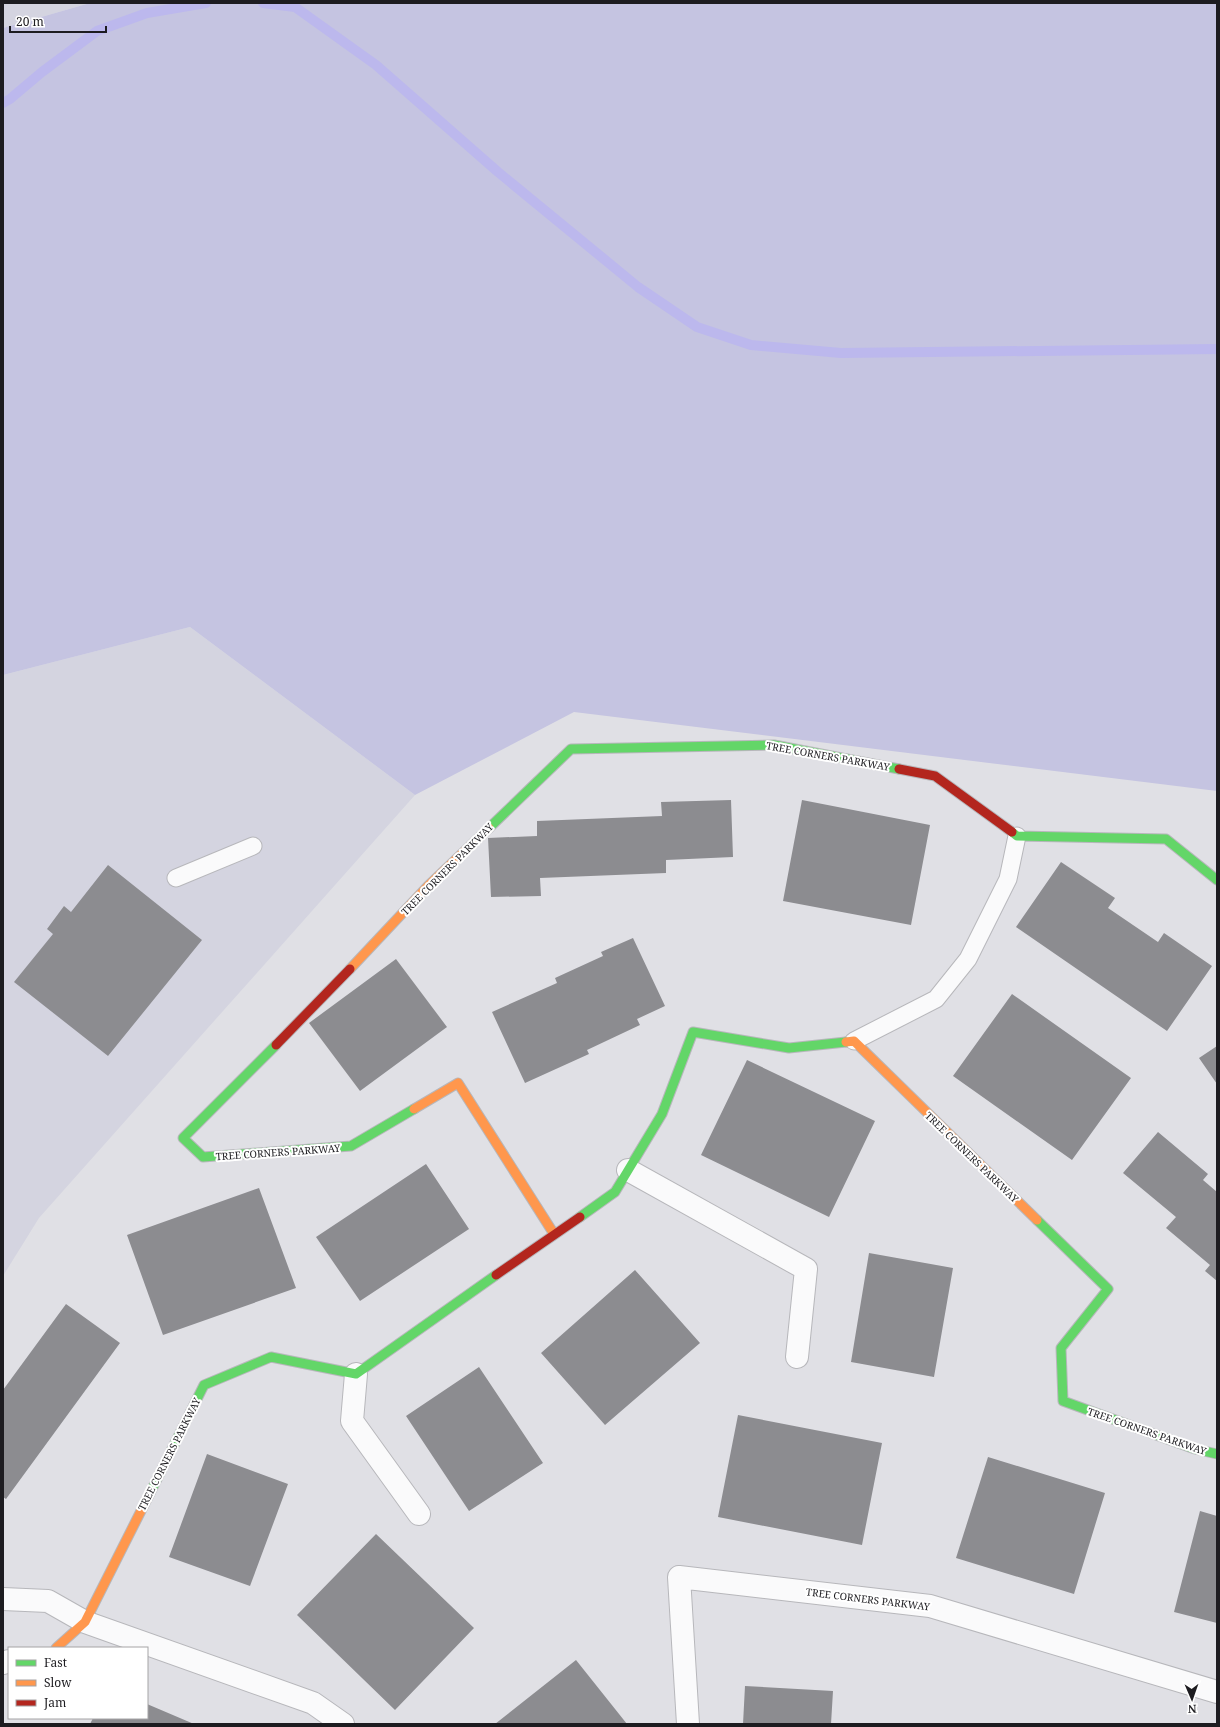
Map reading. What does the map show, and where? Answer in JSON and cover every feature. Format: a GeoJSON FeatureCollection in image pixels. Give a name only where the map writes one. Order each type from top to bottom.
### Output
{"type":"FeatureCollection","features":[{"type":"Feature","properties":{"kind":"street","name":"TREE CORNERS PARKWAY"},"geometry":{"type":"LineString","coordinates":[[554,1234],[458,1083],[351,1146],[203,1158],[183,1138],[315,1006],[428,886],[571,749],[774,745],[935,776],[1018,836]]}},
{"type":"Feature","properties":{"kind":"street"},"geometry":{"type":"LineString","coordinates":[[1018,836],[1166,839],[1217,880]]}},
{"type":"Feature","properties":{"kind":"street"},"geometry":{"type":"LineString","coordinates":[[419,1514],[352,1421],[356,1374],[614,1192],[662,1114],[693,1032],[788,1048],[854,1041]]}},
{"type":"Feature","properties":{"kind":"street","name":"TREE CORNERS PARKWAY"},"geometry":{"type":"LineString","coordinates":[[854,1041],[1108,1289],[1061,1348],[1063,1401],[1195,1448],[1217,1454]]}},
{"type":"Feature","properties":{"kind":"street"},"geometry":{"type":"LineString","coordinates":[[628,1170],[806,1269],[797,1357]]}},
{"type":"Feature","properties":{"kind":"street","name":"TREE CORNERS PARKWAY"},"geometry":{"type":"LineString","coordinates":[[57,1647],[85,1622],[204,1385],[271,1357],[356,1374]]}},
{"type":"Feature","properties":{"kind":"street","name":"TREE CORNERS PARKWAY"},"geometry":{"type":"LineString","coordinates":[[688,1724],[679,1577],[930,1606],[1217,1692]]}},
{"type":"Feature","properties":{"kind":"street"},"geometry":{"type":"LineString","coordinates":[[3,1598],[48,1600],[85,1622],[313,1703],[343,1724]]}},
{"type":"Feature","properties":{"kind":"lane"},"geometry":{"type":"LineString","coordinates":[[854,1041],[936,999],[968,959],[1008,879],[1018,836]]}},
{"type":"Feature","properties":{"kind":"lane"},"geometry":{"type":"LineString","coordinates":[[176,878],[253,846]]}},
{"type":"Feature","properties":{"kind":"shaded area"},"geometry":{"type":"Polygon","coordinates":[[[3,3],[90,3],[3,28],[3,3]]]}},
{"type":"Feature","properties":{"kind":"shaded area"},"geometry":{"type":"Polygon","coordinates":[[[90,3],[1217,3],[1217,791],[574,712],[415,795],[190,627],[3,675],[3,28],[90,3]]]}},
{"type":"Feature","properties":{"kind":"shaded area"},"geometry":{"type":"Polygon","coordinates":[[[190,627],[415,795],[39,1218],[3,1276],[3,675],[190,627]]]}},
{"type":"Feature","properties":{"kind":"building"},"geometry":{"type":"Polygon","coordinates":[[[731,800],[733,857],[666,860],[666,873],[540,878],[541,896],[491,897],[488,838],[537,836],[537,821],[662,816],[661,802],[731,800]]]}},
{"type":"Feature","properties":{"kind":"building"},"geometry":{"type":"Polygon","coordinates":[[[802,800],[930,825],[911,925],[783,901],[802,800]]]}},
{"type":"Feature","properties":{"kind":"building"},"geometry":{"type":"Polygon","coordinates":[[[1061,862],[1115,898],[1108,908],[1158,942],[1164,933],[1212,966],[1167,1031],[1016,927],[1061,862]]]}},
{"type":"Feature","properties":{"kind":"building"},"geometry":{"type":"Polygon","coordinates":[[[108,865],[202,940],[108,1056],[14,982],[53,934],[47,929],[64,906],[71,912],[108,865]]]}},
{"type":"Feature","properties":{"kind":"building"},"geometry":{"type":"Polygon","coordinates":[[[633,938],[665,1006],[637,1019],[640,1025],[587,1050],[589,1054],[525,1083],[492,1012],[557,983],[555,978],[603,956],[601,952],[633,938]]]}},
{"type":"Feature","properties":{"kind":"building"},"geometry":{"type":"Polygon","coordinates":[[[396,959],[447,1027],[360,1091],[309,1023],[396,959]]]}},
{"type":"Feature","properties":{"kind":"building"},"geometry":{"type":"Polygon","coordinates":[[[1012,994],[1131,1078],[1072,1160],[953,1076],[1012,994]]]}},
{"type":"Feature","properties":{"kind":"building"},"geometry":{"type":"Polygon","coordinates":[[[1217,1046],[1217,1084],[1199,1058],[1217,1046]]]}},
{"type":"Feature","properties":{"kind":"building"},"geometry":{"type":"Polygon","coordinates":[[[747,1060],[875,1121],[829,1217],[701,1155],[747,1060]]]}},
{"type":"Feature","properties":{"kind":"building"},"geometry":{"type":"Polygon","coordinates":[[[1158,1132],[1208,1174],[1203,1180],[1217,1192],[1217,1281],[1205,1271],[1210,1265],[1166,1228],[1176,1217],[1123,1173],[1158,1132]]]}},
{"type":"Feature","properties":{"kind":"building"},"geometry":{"type":"Polygon","coordinates":[[[426,1164],[469,1229],[360,1301],[316,1237],[426,1164]]]}},
{"type":"Feature","properties":{"kind":"building"},"geometry":{"type":"Polygon","coordinates":[[[259,1188],[296,1288],[163,1335],[127,1235],[259,1188]]]}},
{"type":"Feature","properties":{"kind":"building"},"geometry":{"type":"Polygon","coordinates":[[[869,1253],[953,1268],[934,1377],[851,1362],[869,1253]]]}},
{"type":"Feature","properties":{"kind":"building"},"geometry":{"type":"Polygon","coordinates":[[[635,1270],[700,1343],[605,1425],[541,1353],[635,1270]]]}},
{"type":"Feature","properties":{"kind":"building"},"geometry":{"type":"Polygon","coordinates":[[[66,1304],[120,1343],[6,1499],[3,1497],[3,1390],[66,1304]]]}},
{"type":"Feature","properties":{"kind":"building"},"geometry":{"type":"Polygon","coordinates":[[[479,1367],[543,1463],[469,1511],[406,1416],[479,1367]]]}},
{"type":"Feature","properties":{"kind":"building"},"geometry":{"type":"Polygon","coordinates":[[[738,1415],[882,1443],[862,1545],[718,1517],[738,1415]]]}},
{"type":"Feature","properties":{"kind":"building"},"geometry":{"type":"Polygon","coordinates":[[[207,1454],[288,1484],[250,1586],[169,1557],[207,1454]]]}},
{"type":"Feature","properties":{"kind":"building"},"geometry":{"type":"Polygon","coordinates":[[[988,1457],[1105,1493],[1074,1594],[956,1558],[988,1457]]]}},
{"type":"Feature","properties":{"kind":"building"},"geometry":{"type":"Polygon","coordinates":[[[1200,1511],[1217,1516],[1217,1623],[1174,1612],[1200,1511]]]}},
{"type":"Feature","properties":{"kind":"building"},"geometry":{"type":"Polygon","coordinates":[[[376,1534],[474,1628],[395,1710],[297,1615],[376,1534]]]}},
{"type":"Feature","properties":{"kind":"building"},"geometry":{"type":"Polygon","coordinates":[[[576,1660],[627,1724],[495,1724],[576,1660]]]}},
{"type":"Feature","properties":{"kind":"building"},"geometry":{"type":"Polygon","coordinates":[[[745,1686],[833,1691],[831,1724],[743,1724],[745,1686]]]}},
{"type":"Feature","properties":{"kind":"building"},"geometry":{"type":"Polygon","coordinates":[[[148,1704],[194,1724],[90,1724],[92,1719],[148,1719],[148,1704]]]}},
{"type":"Feature","properties":{"kind":"waterway"},"geometry":{"type":"LineString","coordinates":[[3,103],[97,31],[147,13],[206,3]]}},
{"type":"Feature","properties":{"kind":"waterway"},"geometry":{"type":"LineString","coordinates":[[263,3],[295,7],[376,65],[498,172],[638,287],[697,327],[751,345],[841,353],[1217,349]]}},
{"type":"Feature","properties":{"kind":"traffic: fast"},"geometry":{"type":"LineString","coordinates":[[489,828],[571,749],[774,745],[899,769]]}},
{"type":"Feature","properties":{"kind":"traffic: fast"},"geometry":{"type":"LineString","coordinates":[[1012,832],[1017,836],[1166,839],[1217,880]]}},
{"type":"Feature","properties":{"kind":"traffic: fast"},"geometry":{"type":"LineString","coordinates":[[580,1217],[615,1192],[662,1114],[693,1032],[789,1048],[846,1042]]}},
{"type":"Feature","properties":{"kind":"traffic: fast"},"geometry":{"type":"LineString","coordinates":[[276,1045],[183,1138],[203,1157],[351,1146],[414,1109]]}},
{"type":"Feature","properties":{"kind":"traffic: fast"},"geometry":{"type":"LineString","coordinates":[[1037,1220],[1108,1289],[1061,1348],[1063,1401],[1195,1449],[1217,1454]]}},
{"type":"Feature","properties":{"kind":"traffic: fast"},"geometry":{"type":"LineString","coordinates":[[149,1495],[204,1385],[271,1357],[356,1374],[496,1275]]}},
{"type":"Feature","properties":{"kind":"traffic: slow"},"geometry":{"type":"LineString","coordinates":[[350,969],[428,886],[489,828]]}},
{"type":"Feature","properties":{"kind":"traffic: slow"},"geometry":{"type":"LineString","coordinates":[[846,1042],[854,1041],[1037,1220]]}},
{"type":"Feature","properties":{"kind":"traffic: slow"},"geometry":{"type":"LineString","coordinates":[[414,1109],[458,1083],[554,1234]]}},
{"type":"Feature","properties":{"kind":"traffic: slow"},"geometry":{"type":"LineString","coordinates":[[57,1647],[85,1622],[149,1495]]}},
{"type":"Feature","properties":{"kind":"traffic: jam"},"geometry":{"type":"LineString","coordinates":[[899,769],[935,776],[1012,832]]}},
{"type":"Feature","properties":{"kind":"traffic: jam"},"geometry":{"type":"LineString","coordinates":[[276,1045],[350,969]]}},
{"type":"Feature","properties":{"kind":"traffic: jam"},"geometry":{"type":"LineString","coordinates":[[496,1275],[580,1217]]}}]}
